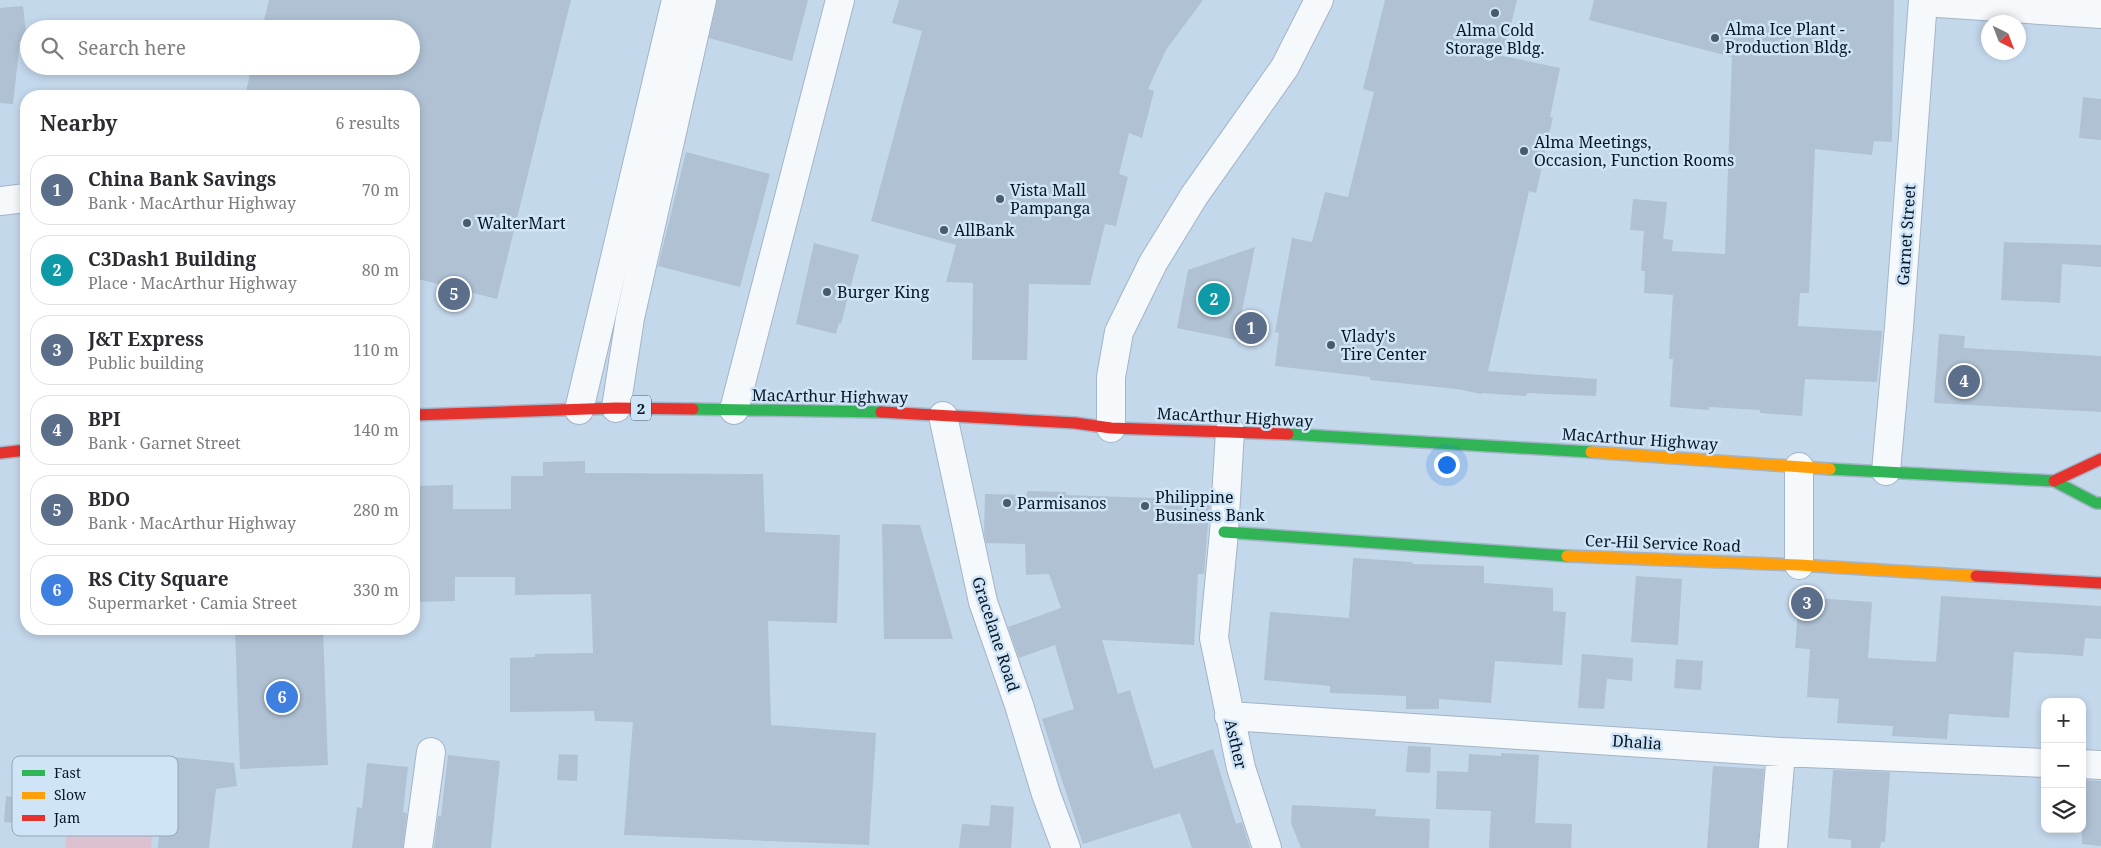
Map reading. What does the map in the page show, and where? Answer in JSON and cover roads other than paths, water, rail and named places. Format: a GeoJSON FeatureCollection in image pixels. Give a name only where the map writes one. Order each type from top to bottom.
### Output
{"type":"FeatureCollection","features":[{"type":"Feature","properties":{"kind":"main road","name":"MacArthur Highway"},"geometry":{"type":"LineString","coordinates":[[420,415],[616,408],[869,412],[1075,423],[1112,428],[1230,431],[1539,448],[1799,467],[2054,481],[2096,503],[2101,503]]}},
{"type":"Feature","properties":{"kind":"main road"},"geometry":{"type":"LineString","coordinates":[[0,453],[20,451]]}},
{"type":"Feature","properties":{"kind":"main road","name":"MacArthur Highway"},"geometry":{"type":"LineString","coordinates":[[2054,481],[2101,459]]}},
{"type":"Feature","properties":{"kind":"main road","name":"Cer-Hil Service Road"},"geometry":{"type":"LineString","coordinates":[[1224,532],[1598,558],[1799,565],[2101,582]]}},
{"type":"Feature","properties":{"kind":"street"},"geometry":{"type":"LineString","coordinates":[[579,410],[676,0]]}},
{"type":"Feature","properties":{"kind":"street"},"geometry":{"type":"LineString","coordinates":[[616,408],[630,318],[702,0]]}},
{"type":"Feature","properties":{"kind":"street"},"geometry":{"type":"LineString","coordinates":[[734,410],[840,0]]}},
{"type":"Feature","properties":{"kind":"street"},"geometry":{"type":"LineString","coordinates":[[1112,428],[1111,377],[1119,332],[1154,263],[1194,196],[1286,67],[1319,0]]}},
{"type":"Feature","properties":{"kind":"street"},"geometry":{"type":"LineString","coordinates":[[1923,1],[2101,14]]}},
{"type":"Feature","properties":{"kind":"street","name":"Garnet Street"},"geometry":{"type":"LineString","coordinates":[[1886,471],[1899,327],[1923,1]]}},
{"type":"Feature","properties":{"kind":"street"},"geometry":{"type":"LineString","coordinates":[[0,201],[20,199]]}},
{"type":"Feature","properties":{"kind":"street","name":"Gracelane Road"},"geometry":{"type":"LineString","coordinates":[[943,416],[983,602],[1019,705],[1046,794],[1066,848]]}},
{"type":"Feature","properties":{"kind":"street","name":"Asther"},"geometry":{"type":"LineString","coordinates":[[1230,431],[1224,532],[1214,638],[1241,768],[1267,848]]}},
{"type":"Feature","properties":{"kind":"street"},"geometry":{"type":"LineString","coordinates":[[1799,467],[1799,565]]}},
{"type":"Feature","properties":{"kind":"street","name":"Dhalia"},"geometry":{"type":"LineString","coordinates":[[1229,716],[1781,752],[2041,763]]}},
{"type":"Feature","properties":{"kind":"street"},"geometry":{"type":"LineString","coordinates":[[418,848],[431,752]]}},
{"type":"Feature","properties":{"kind":"street"},"geometry":{"type":"LineString","coordinates":[[1773,848],[1781,752]]}},
{"type":"Feature","properties":{"kind":"street"},"geometry":{"type":"LineString","coordinates":[[2086,764],[2101,765]]}},
{"type":"Feature","properties":{"kind":"place","name":"Alma Cold Storage Bldg."},"geometry":{"type":"Point","coordinates":[1495,13]}},
{"type":"Feature","properties":{"kind":"place","name":"Alma Ice Plant - Production Bldg."},"geometry":{"type":"Point","coordinates":[1715,38]}},
{"type":"Feature","properties":{"kind":"place","name":"Alma Meetings, Occasion, Function Rooms"},"geometry":{"type":"Point","coordinates":[1524,151]}},
{"type":"Feature","properties":{"kind":"place","name":"Vista Mall Pampanga"},"geometry":{"type":"Point","coordinates":[1000,199]}},
{"type":"Feature","properties":{"kind":"place","name":"WalterMart"},"geometry":{"type":"Point","coordinates":[467,223]}},
{"type":"Feature","properties":{"kind":"place","name":"AllBank"},"geometry":{"type":"Point","coordinates":[944,230]}},
{"type":"Feature","properties":{"kind":"place","name":"Burger King"},"geometry":{"type":"Point","coordinates":[827,292]}},
{"type":"Feature","properties":{"kind":"place","name":"BDO"},"geometry":{"type":"Point","coordinates":[454,294]}},
{"type":"Feature","properties":{"kind":"place","name":"C3Dash1 Building"},"geometry":{"type":"Point","coordinates":[1214,299]}},
{"type":"Feature","properties":{"kind":"place","name":"China Bank Savings"},"geometry":{"type":"Point","coordinates":[1251,328]}},
{"type":"Feature","properties":{"kind":"place","name":"Vlady's Tire Center"},"geometry":{"type":"Point","coordinates":[1331,345]}},
{"type":"Feature","properties":{"kind":"place","name":"BPI"},"geometry":{"type":"Point","coordinates":[1964,381]}},
{"type":"Feature","properties":{"kind":"place","name":"Parmisanos"},"geometry":{"type":"Point","coordinates":[1007,503]}},
{"type":"Feature","properties":{"kind":"place","name":"Philippine Business Bank"},"geometry":{"type":"Point","coordinates":[1145,506]}},
{"type":"Feature","properties":{"kind":"place","name":"J&T Express"},"geometry":{"type":"Point","coordinates":[1807,603]}},
{"type":"Feature","properties":{"kind":"place","name":"RS City Square"},"geometry":{"type":"Point","coordinates":[282,697]}}]}
